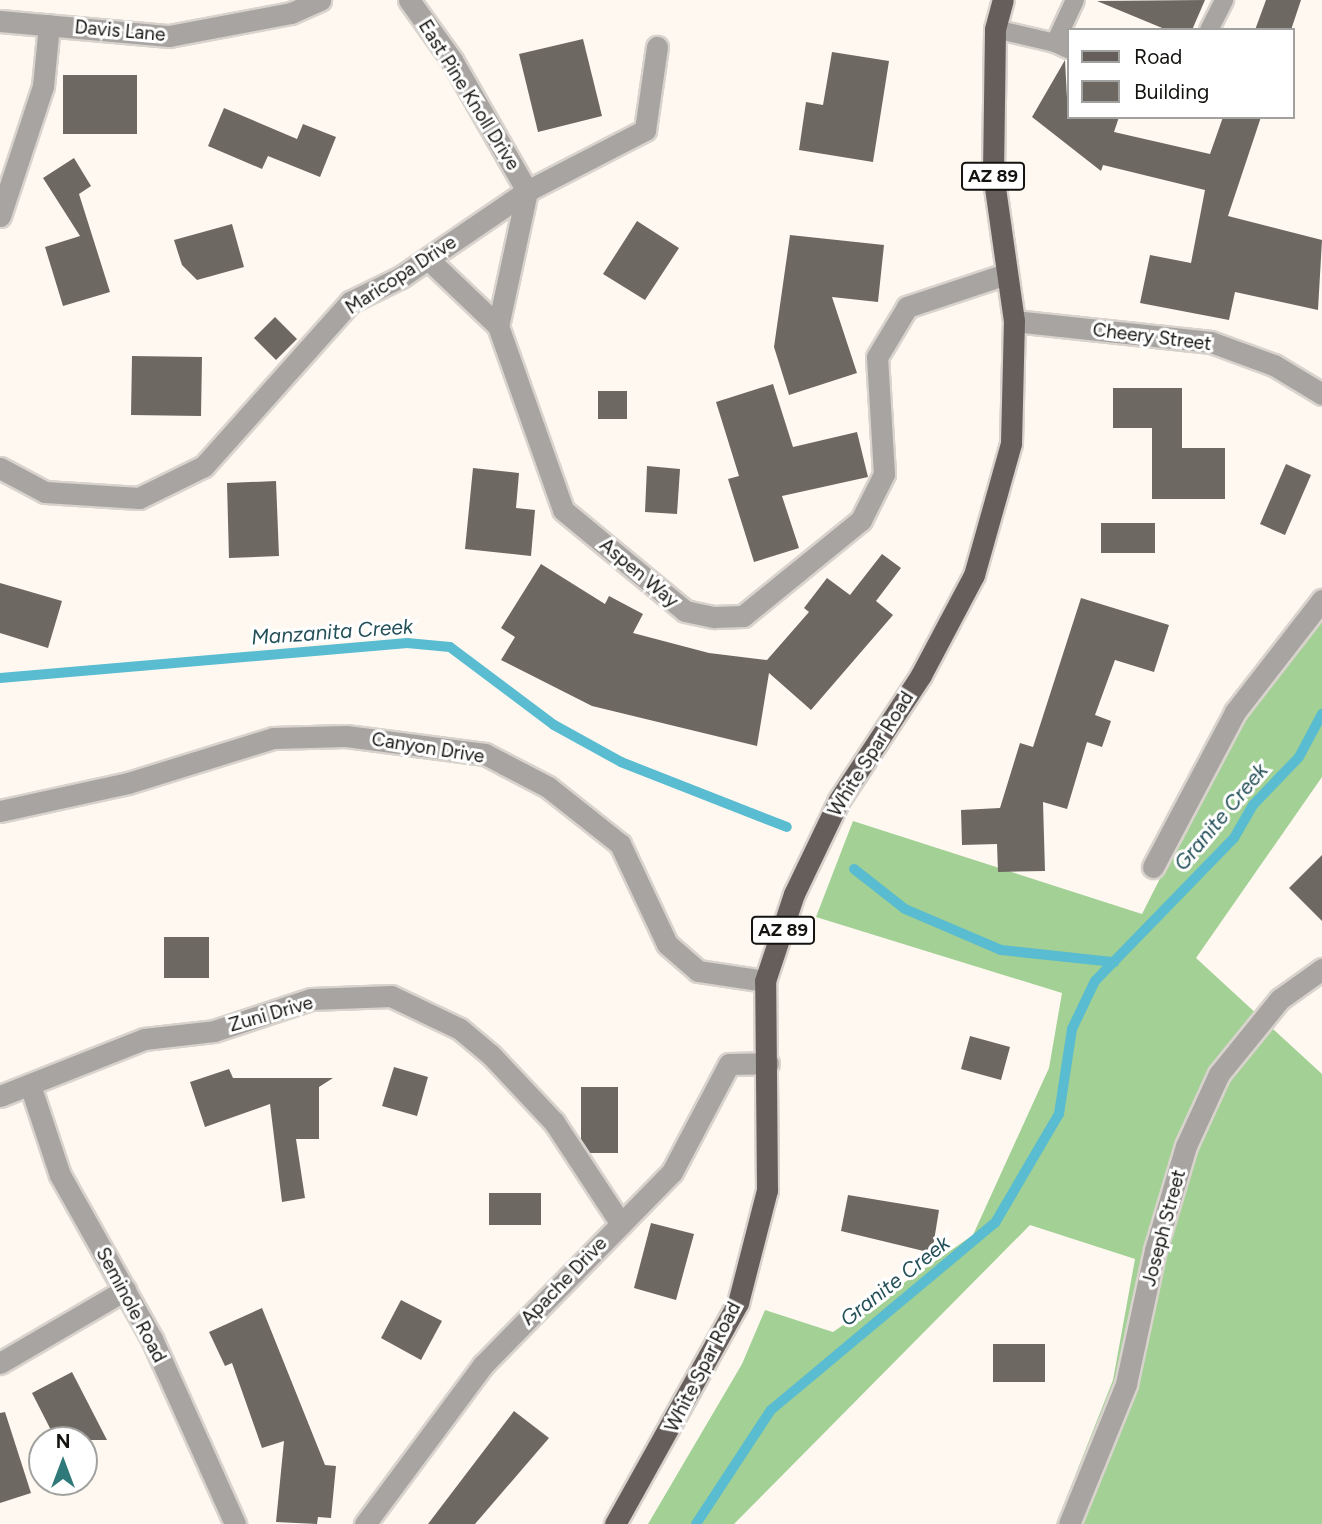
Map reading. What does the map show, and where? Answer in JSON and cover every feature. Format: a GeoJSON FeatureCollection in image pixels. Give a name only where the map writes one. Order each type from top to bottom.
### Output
{"type":"FeatureCollection","features":[{"type":"Feature","properties":{"kind":"main road","name":"White Spar Road"},"geometry":{"type":"LineString","coordinates":[[615,1524],[738,1303],[767,1190],[768,1063],[765,981],[794,894],[839,800],[921,675],[974,575],[1011,443],[1014,321],[1003,275],[993,174],[995,29],[1003,0]]}},
{"type":"Feature","properties":{"kind":"street","name":"Davis Lane"},"geometry":{"type":"LineString","coordinates":[[0,21],[169,36],[291,13],[320,0]]}},
{"type":"Feature","properties":{"kind":"street","name":"East Pine Knoll Drive"},"geometry":{"type":"LineString","coordinates":[[409,0],[452,60],[527,191]]}},
{"type":"Feature","properties":{"kind":"street"},"geometry":{"type":"LineString","coordinates":[[0,216],[43,86],[49,25]]}},
{"type":"Feature","properties":{"kind":"street","name":"Maricopa Drive"},"geometry":{"type":"LineString","coordinates":[[0,468],[45,492],[139,498],[204,466],[350,302],[428,258],[527,191],[645,130],[657,47]]}},
{"type":"Feature","properties":{"kind":"street"},"geometry":{"type":"LineString","coordinates":[[498,326],[527,191]]}},
{"type":"Feature","properties":{"kind":"street"},"geometry":{"type":"LineString","coordinates":[[428,258],[498,326]]}},
{"type":"Feature","properties":{"kind":"street","name":"Aspen Way"},"geometry":{"type":"LineString","coordinates":[[498,326],[563,510],[685,611],[743,616],[861,520],[884,474],[877,357],[907,307],[1003,275]]}},
{"type":"Feature","properties":{"kind":"street","name":"Cheery Street"},"geometry":{"type":"LineString","coordinates":[[1014,321],[1211,342],[1274,365],[1322,394]]}},
{"type":"Feature","properties":{"kind":"street"},"geometry":{"type":"LineString","coordinates":[[1153,867],[1235,712],[1322,600]]}},
{"type":"Feature","properties":{"kind":"street","name":"Canyon Drive"},"geometry":{"type":"LineString","coordinates":[[0,811],[128,783],[273,738],[346,736],[485,754],[548,787],[620,844],[667,944],[698,971],[765,981]]}},
{"type":"Feature","properties":{"kind":"street","name":"Joseph Street"},"geometry":{"type":"LineString","coordinates":[[1069,1524],[1126,1384],[1155,1250],[1186,1146],[1219,1074],[1280,999],[1322,969]]}},
{"type":"Feature","properties":{"kind":"street","name":"Zuni Drive"},"geometry":{"type":"LineString","coordinates":[[0,1096],[144,1039],[214,1031],[311,999],[391,996],[460,1029],[491,1055],[554,1122],[621,1224]]}},
{"type":"Feature","properties":{"kind":"street","name":"Apache Drive"},"geometry":{"type":"LineString","coordinates":[[365,1524],[483,1365],[673,1172],[729,1065],[768,1063]]}},
{"type":"Feature","properties":{"kind":"street","name":"Seminole Road"},"geometry":{"type":"LineString","coordinates":[[30,1085],[60,1175],[125,1290],[235,1524]]}},
{"type":"Feature","properties":{"kind":"street"},"geometry":{"type":"LineString","coordinates":[[0,1363],[125,1290]]}},
{"type":"Feature","properties":{"kind":"lane"},"geometry":{"type":"LineString","coordinates":[[1066,28],[1075,0]]}},
{"type":"Feature","properties":{"kind":"lane"},"geometry":{"type":"LineString","coordinates":[[1210,28],[1224,0]]}},
{"type":"Feature","properties":{"kind":"lane"},"geometry":{"type":"LineString","coordinates":[[995,29],[1061,46]]}},
{"type":"Feature","properties":{"kind":"green space"},"geometry":{"type":"Polygon","coordinates":[[[1322,618],[1322,777],[1196,958],[1322,1074],[1322,1524],[1056,1524],[1113,1380],[1135,1259],[1030,1225],[734,1524],[648,1524],[742,1364],[765,1310],[833,1332],[973,1235],[1049,1068],[1062,993],[816,917],[853,821],[1142,914],[1244,713],[1322,618]]]}},
{"type":"Feature","properties":{"kind":"building"},"geometry":{"type":"Polygon","coordinates":[[[1205,0],[1193,28],[1162,28],[1097,1],[1205,0]]]}},
{"type":"Feature","properties":{"kind":"building"},"geometry":{"type":"Polygon","coordinates":[[[1266,0],[1301,0],[1292,28],[1256,28],[1266,0]]]}},
{"type":"Feature","properties":{"kind":"building"},"geometry":{"type":"Polygon","coordinates":[[[583,39],[602,116],[538,132],[519,54],[583,39]]]}},
{"type":"Feature","properties":{"kind":"building"},"geometry":{"type":"Polygon","coordinates":[[[832,52],[889,61],[873,162],[799,150],[806,102],[823,105],[832,52]]]}},
{"type":"Feature","properties":{"kind":"building"},"geometry":{"type":"Polygon","coordinates":[[[1065,60],[1066,119],[1118,119],[1114,132],[1210,154],[1222,119],[1260,119],[1228,216],[1322,240],[1318,310],[1235,292],[1229,320],[1140,303],[1150,255],[1191,263],[1205,190],[1103,165],[1101,171],[1032,117],[1065,60]]]}},
{"type":"Feature","properties":{"kind":"building"},"geometry":{"type":"Polygon","coordinates":[[[63,75],[137,75],[137,134],[63,134],[63,75]]]}},
{"type":"Feature","properties":{"kind":"building"},"geometry":{"type":"Polygon","coordinates":[[[224,108],[297,139],[303,124],[336,137],[320,177],[268,156],[262,169],[208,146],[224,108]]]}},
{"type":"Feature","properties":{"kind":"building"},"geometry":{"type":"Polygon","coordinates":[[[74,158],[91,186],[79,194],[110,292],[63,306],[45,247],[80,236],[43,178],[74,158]]]}},
{"type":"Feature","properties":{"kind":"building"},"geometry":{"type":"Polygon","coordinates":[[[637,221],[679,248],[645,300],[603,274],[637,221]]]}},
{"type":"Feature","properties":{"kind":"building"},"geometry":{"type":"Polygon","coordinates":[[[232,224],[244,267],[197,280],[182,265],[174,240],[232,224]]]}},
{"type":"Feature","properties":{"kind":"building"},"geometry":{"type":"Polygon","coordinates":[[[790,235],[884,245],[878,302],[832,297],[857,373],[789,395],[774,347],[790,235]]]}},
{"type":"Feature","properties":{"kind":"building"},"geometry":{"type":"Polygon","coordinates":[[[275,317],[297,339],[276,360],[254,338],[275,317]]]}},
{"type":"Feature","properties":{"kind":"building"},"geometry":{"type":"Polygon","coordinates":[[[132,356],[202,357],[201,416],[131,415],[132,356]]]}},
{"type":"Feature","properties":{"kind":"building"},"geometry":{"type":"Polygon","coordinates":[[[773,384],[793,447],[857,432],[868,477],[782,496],[799,548],[754,562],[728,479],[739,476],[716,402],[773,384]]]}},
{"type":"Feature","properties":{"kind":"building"},"geometry":{"type":"Polygon","coordinates":[[[1113,388],[1182,388],[1182,448],[1225,448],[1225,499],[1152,499],[1152,428],[1113,428],[1113,388]]]}},
{"type":"Feature","properties":{"kind":"building"},"geometry":{"type":"Polygon","coordinates":[[[598,391],[627,391],[627,419],[598,419],[598,391]]]}},
{"type":"Feature","properties":{"kind":"building"},"geometry":{"type":"Polygon","coordinates":[[[1286,464],[1311,475],[1285,535],[1260,524],[1286,464]]]}},
{"type":"Feature","properties":{"kind":"building"},"geometry":{"type":"Polygon","coordinates":[[[647,466],[680,469],[677,514],[645,512],[647,466]]]}},
{"type":"Feature","properties":{"kind":"building"},"geometry":{"type":"Polygon","coordinates":[[[473,468],[519,473],[516,508],[535,510],[531,556],[465,549],[473,468]]]}},
{"type":"Feature","properties":{"kind":"building"},"geometry":{"type":"Polygon","coordinates":[[[276,481],[279,556],[229,558],[227,483],[276,481]]]}},
{"type":"Feature","properties":{"kind":"building"},"geometry":{"type":"Polygon","coordinates":[[[1101,523],[1155,523],[1155,553],[1101,553],[1101,523]]]}},
{"type":"Feature","properties":{"kind":"building"},"geometry":{"type":"Polygon","coordinates":[[[882,554],[901,568],[876,601],[893,615],[811,710],[769,673],[757,746],[592,706],[501,660],[515,637],[501,628],[541,564],[605,604],[609,596],[643,614],[633,633],[709,653],[767,660],[809,612],[804,608],[827,578],[850,595],[882,554]]]}},
{"type":"Feature","properties":{"kind":"building"},"geometry":{"type":"Polygon","coordinates":[[[0,583],[62,601],[48,648],[0,633],[0,583]]]}},
{"type":"Feature","properties":{"kind":"building"},"geometry":{"type":"Polygon","coordinates":[[[1081,598],[1169,625],[1154,672],[1115,660],[1095,715],[1111,721],[1102,747],[1087,742],[1067,809],[1043,802],[1045,871],[998,872],[997,844],[962,845],[961,810],[1000,808],[1020,743],[1033,747],[1081,598]]]}},
{"type":"Feature","properties":{"kind":"building"},"geometry":{"type":"Polygon","coordinates":[[[1322,855],[1322,921],[1289,888],[1322,855]]]}},
{"type":"Feature","properties":{"kind":"building"},"geometry":{"type":"Polygon","coordinates":[[[164,937],[209,937],[209,978],[164,978],[164,937]]]}},
{"type":"Feature","properties":{"kind":"building"},"geometry":{"type":"Polygon","coordinates":[[[970,1036],[1010,1047],[1001,1080],[961,1069],[970,1036]]]}},
{"type":"Feature","properties":{"kind":"building"},"geometry":{"type":"Polygon","coordinates":[[[394,1067],[428,1077],[417,1116],[382,1106],[394,1067]]]}},
{"type":"Feature","properties":{"kind":"building"},"geometry":{"type":"Polygon","coordinates":[[[229,1069],[233,1078],[333,1078],[319,1087],[319,1139],[296,1139],[305,1198],[282,1202],[270,1104],[205,1127],[190,1082],[229,1069]]]}},
{"type":"Feature","properties":{"kind":"building"},"geometry":{"type":"Polygon","coordinates":[[[581,1087],[618,1087],[618,1153],[590,1153],[581,1140],[581,1087]]]}},
{"type":"Feature","properties":{"kind":"building"},"geometry":{"type":"Polygon","coordinates":[[[489,1193],[541,1193],[541,1225],[489,1225],[489,1193]]]}},
{"type":"Feature","properties":{"kind":"building"},"geometry":{"type":"Polygon","coordinates":[[[848,1195],[939,1210],[932,1253],[841,1231],[848,1195]]]}},
{"type":"Feature","properties":{"kind":"building"},"geometry":{"type":"Polygon","coordinates":[[[651,1223],[694,1234],[676,1300],[634,1288],[651,1223]]]}},
{"type":"Feature","properties":{"kind":"building"},"geometry":{"type":"Polygon","coordinates":[[[401,1300],[442,1321],[421,1360],[381,1338],[401,1300]]]}},
{"type":"Feature","properties":{"kind":"building"},"geometry":{"type":"Polygon","coordinates":[[[262,1308],[325,1465],[336,1466],[331,1518],[318,1517],[317,1524],[276,1522],[284,1441],[262,1448],[232,1363],[225,1366],[209,1332],[262,1308]]]}},
{"type":"Feature","properties":{"kind":"building"},"geometry":{"type":"Polygon","coordinates":[[[993,1344],[1045,1344],[1045,1382],[993,1382],[993,1344]]]}},
{"type":"Feature","properties":{"kind":"building"},"geometry":{"type":"Polygon","coordinates":[[[72,1372],[107,1440],[98,1440],[98,1426],[49,1426],[32,1393],[72,1372]]]}},
{"type":"Feature","properties":{"kind":"building"},"geometry":{"type":"Polygon","coordinates":[[[514,1411],[549,1438],[475,1524],[428,1524],[514,1411]]]}},
{"type":"Feature","properties":{"kind":"building"},"geometry":{"type":"Polygon","coordinates":[[[5,1412],[28,1484],[28,1494],[0,1503],[0,1413],[5,1412]]]}},
{"type":"Feature","properties":{"kind":"waterway","name":"Manzanita Creek"},"geometry":{"type":"LineString","coordinates":[[0,678],[407,643],[450,647],[554,725],[621,762],[787,827]]}},
{"type":"Feature","properties":{"kind":"waterway","name":"Granite Creek"},"geometry":{"type":"LineString","coordinates":[[696,1524],[771,1410],[995,1223],[1059,1114],[1072,1029],[1095,981],[1234,838],[1253,805],[1299,757],[1322,714]]}},
{"type":"Feature","properties":{"kind":"waterway","name":"Manzanita Creek"},"geometry":{"type":"LineString","coordinates":[[854,869],[905,909],[1001,950],[1114,962]]}}]}
